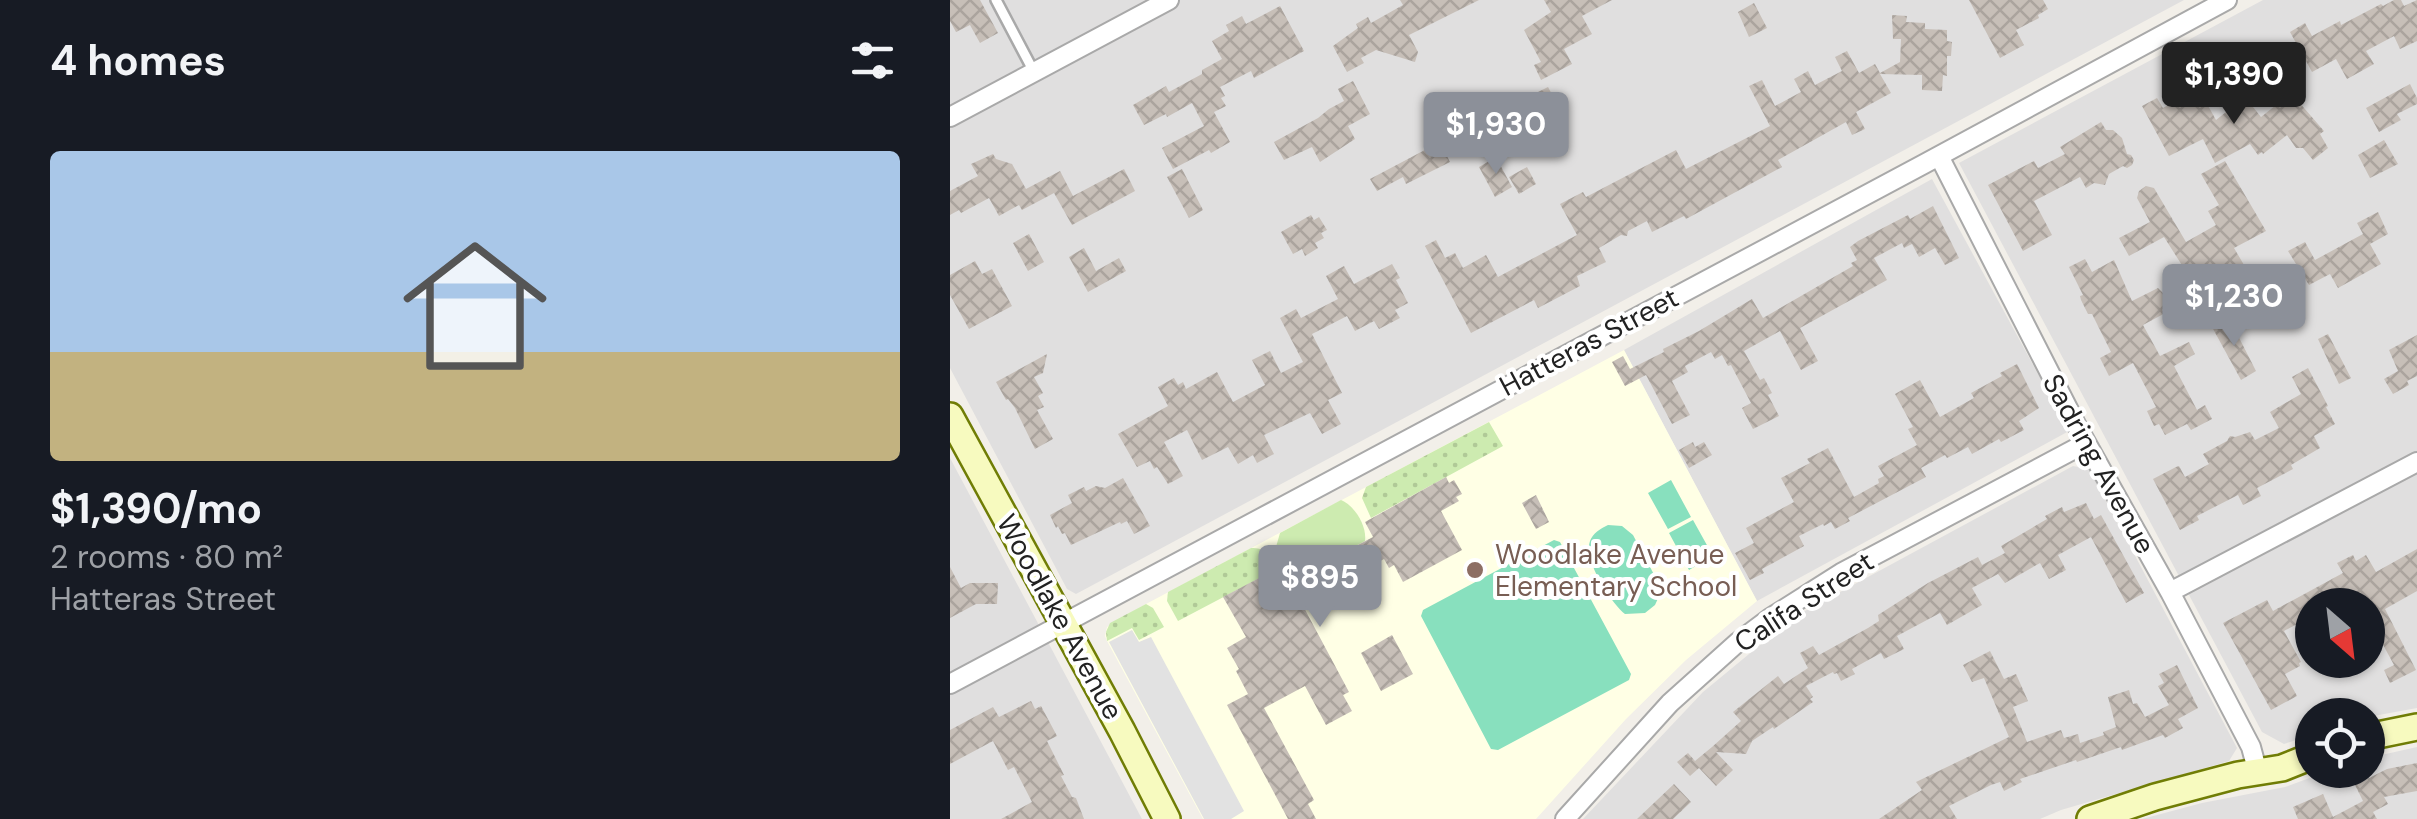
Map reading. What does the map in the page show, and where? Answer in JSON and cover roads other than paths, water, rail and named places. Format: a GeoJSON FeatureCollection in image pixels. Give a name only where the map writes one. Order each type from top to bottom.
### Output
{"type":"FeatureCollection","features":[{"type":"Feature","properties":{"kind":"street"},"geometry":{"type":"LineString","coordinates":[[950,117],[1169,0]]}},
{"type":"Feature","properties":{"kind":"street","name":"Hatteras Street"},"geometry":{"type":"LineString","coordinates":[[950,684],[2227,0]]}},
{"type":"Feature","properties":{"kind":"street","name":"Sadring Avenue"},"geometry":{"type":"LineString","coordinates":[[1938,156],[2086,443],[2170,592],[2250,747],[2258,773]]}},
{"type":"Feature","properties":{"kind":"street","name":"Woodlake Avenue"},"geometry":{"type":"LineString","coordinates":[[950,416],[1168,819]]}},
{"type":"Feature","properties":{"kind":"street","name":"Califa Street"},"geometry":{"type":"LineString","coordinates":[[1565,819],[1670,703],[1770,618],[1841,573],[2086,443]]}},
{"type":"Feature","properties":{"kind":"street"},"geometry":{"type":"LineString","coordinates":[[2170,592],[2417,462]]}},
{"type":"Feature","properties":{"kind":"street"},"geometry":{"type":"LineString","coordinates":[[2385,734],[2417,728]]}},
{"type":"Feature","properties":{"kind":"street"},"geometry":{"type":"LineString","coordinates":[[2090,819],[2155,797],[2295,763]]}},
{"type":"Feature","properties":{"kind":"lane"},"geometry":{"type":"LineString","coordinates":[[996,0],[1034,72]]}},
{"type":"Feature","properties":{"kind":"place","name":"Woodlake Avenue Elementary School"},"geometry":{"type":"Point","coordinates":[1475,570]}}]}
